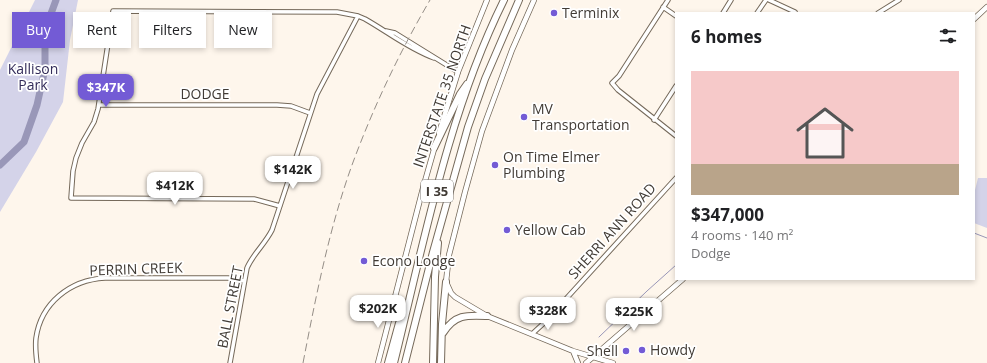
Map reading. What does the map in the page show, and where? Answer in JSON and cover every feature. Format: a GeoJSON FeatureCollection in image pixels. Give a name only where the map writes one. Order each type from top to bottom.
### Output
{"type":"FeatureCollection","features":[{"type":"Feature","properties":{"kind":"highway","name":"I 35"},"geometry":{"type":"LineString","coordinates":[[394,363],[442,169],[456,122],[471,78],[504,0]]}},
{"type":"Feature","properties":{"kind":"highway","name":"I 35"},"geometry":{"type":"LineString","coordinates":[[405,363],[438,233],[464,141],[478,98],[502,37],[519,0]]}},
{"type":"Feature","properties":{"kind":"highway"},"geometry":{"type":"LineString","coordinates":[[434,148],[460,94],[471,78]]}},
{"type":"Feature","properties":{"kind":"highway"},"geometry":{"type":"LineString","coordinates":[[433,363],[434,297],[438,233]]}},
{"type":"Feature","properties":{"kind":"highway"},"geometry":{"type":"LineString","coordinates":[[388,363],[420,261]]}},
{"type":"Feature","properties":{"kind":"highway"},"geometry":{"type":"LineString","coordinates":[[441,363],[446,282]]}},
{"type":"Feature","properties":{"kind":"highway"},"geometry":{"type":"LineString","coordinates":[[442,334],[450,323],[461,317],[470,315],[487,316]]}},
{"type":"Feature","properties":{"kind":"main road","name":"INTERSTATE 35 NORTH"},"geometry":{"type":"LineString","coordinates":[[378,363],[434,148],[458,72],[487,0]]}},
{"type":"Feature","properties":{"kind":"main road"},"geometry":{"type":"LineString","coordinates":[[534,0],[512,50],[479,143],[454,233],[449,256],[446,282],[451,293],[455,297],[487,316],[573,351],[613,363]]}},
{"type":"Feature","properties":{"kind":"main road"},"geometry":{"type":"LineString","coordinates":[[975,18],[987,8]]}},
{"type":"Feature","properties":{"kind":"main road"},"geometry":{"type":"LineString","coordinates":[[586,363],[682,280]]}},
{"type":"Feature","properties":{"kind":"main road"},"geometry":{"type":"LineString","coordinates":[[573,351],[578,363]]}},
{"type":"Feature","properties":{"kind":"street"},"geometry":{"type":"LineString","coordinates":[[668,0],[612,83],[618,90],[654,120],[675,134]]}},
{"type":"Feature","properties":{"kind":"street"},"geometry":{"type":"LineString","coordinates":[[724,12],[731,0]]}},
{"type":"Feature","properties":{"kind":"street"},"geometry":{"type":"LineString","coordinates":[[758,12],[767,0],[795,12]]}},
{"type":"Feature","properties":{"kind":"street"},"geometry":{"type":"LineString","coordinates":[[880,12],[899,0]]}},
{"type":"Feature","properties":{"kind":"street"},"geometry":{"type":"LineString","coordinates":[[663,7],[675,15]]}},
{"type":"Feature","properties":{"kind":"street"},"geometry":{"type":"LineString","coordinates":[[280,206],[254,199],[71,198],[73,170],[76,158],[82,143],[94,122],[98,105],[113,11],[337,12],[358,16],[417,51],[434,58],[458,72]]}},
{"type":"Feature","properties":{"kind":"street","name":"BALL STREET"},"geometry":{"type":"LineString","coordinates":[[230,363],[244,281],[249,264],[267,239],[280,206],[317,94],[358,16]]}},
{"type":"Feature","properties":{"kind":"street"},"geometry":{"type":"LineString","coordinates":[[654,120],[675,88]]}},
{"type":"Feature","properties":{"kind":"street","name":"DODGE"},"geometry":{"type":"LineString","coordinates":[[98,105],[277,105],[291,106],[310,113]]}},
{"type":"Feature","properties":{"kind":"street","name":"SHERRI ANN ROAD"},"geometry":{"type":"LineString","coordinates":[[532,334],[544,323],[675,179]]}},
{"type":"Feature","properties":{"kind":"street","name":"PERRIN CREEK"},"geometry":{"type":"LineString","coordinates":[[37,363],[36,340],[42,319],[53,301],[64,291],[77,284],[90,279],[105,278],[228,278],[244,281]]}},
{"type":"Feature","properties":{"kind":"green space","name":"Kallison Park"},"geometry":{"type":"Polygon","coordinates":[[[35,0],[78,0],[76,12],[73,12],[73,25],[63,102],[36,152],[0,212],[0,70],[12,46],[12,48],[65,48],[65,12],[29,12],[35,0]]]}},
{"type":"Feature","properties":{"kind":"green space"},"geometry":{"type":"Polygon","coordinates":[[[978,178],[987,178],[987,228],[975,223],[975,190],[978,178]]]}},
{"type":"Feature","properties":{"kind":"waterway"},"geometry":{"type":"LineString","coordinates":[[0,165],[24,142],[37,105],[45,69],[45,30],[56,0]]}},
{"type":"Feature","properties":{"kind":"waterway"},"geometry":{"type":"LineString","coordinates":[[975,233],[987,238]]}},
{"type":"Feature","properties":{"kind":"waterway"},"geometry":{"type":"LineString","coordinates":[[599,337],[675,266]]}},
{"type":"Feature","properties":{"kind":"railway"},"geometry":{"type":"LineString","coordinates":[[303,363],[330,238],[352,165],[387,81],[430,0]]}},
{"type":"Feature","properties":{"kind":"place","name":"Terminix"},"geometry":{"type":"Point","coordinates":[554,13]}},
{"type":"Feature","properties":{"kind":"place","name":"MV Transportation"},"geometry":{"type":"Point","coordinates":[524,117]}},
{"type":"Feature","properties":{"kind":"place","name":"On Time Elmer Plumbing"},"geometry":{"type":"Point","coordinates":[495,165]}},
{"type":"Feature","properties":{"kind":"place","name":"Yellow Cab"},"geometry":{"type":"Point","coordinates":[507,230]}},
{"type":"Feature","properties":{"kind":"place","name":"Econo Lodge"},"geometry":{"type":"Point","coordinates":[364,261]}},
{"type":"Feature","properties":{"kind":"place","name":"Howdy"},"geometry":{"type":"Point","coordinates":[642,350]}},
{"type":"Feature","properties":{"kind":"place","name":"Shell"},"geometry":{"type":"Point","coordinates":[626,351]}}]}
